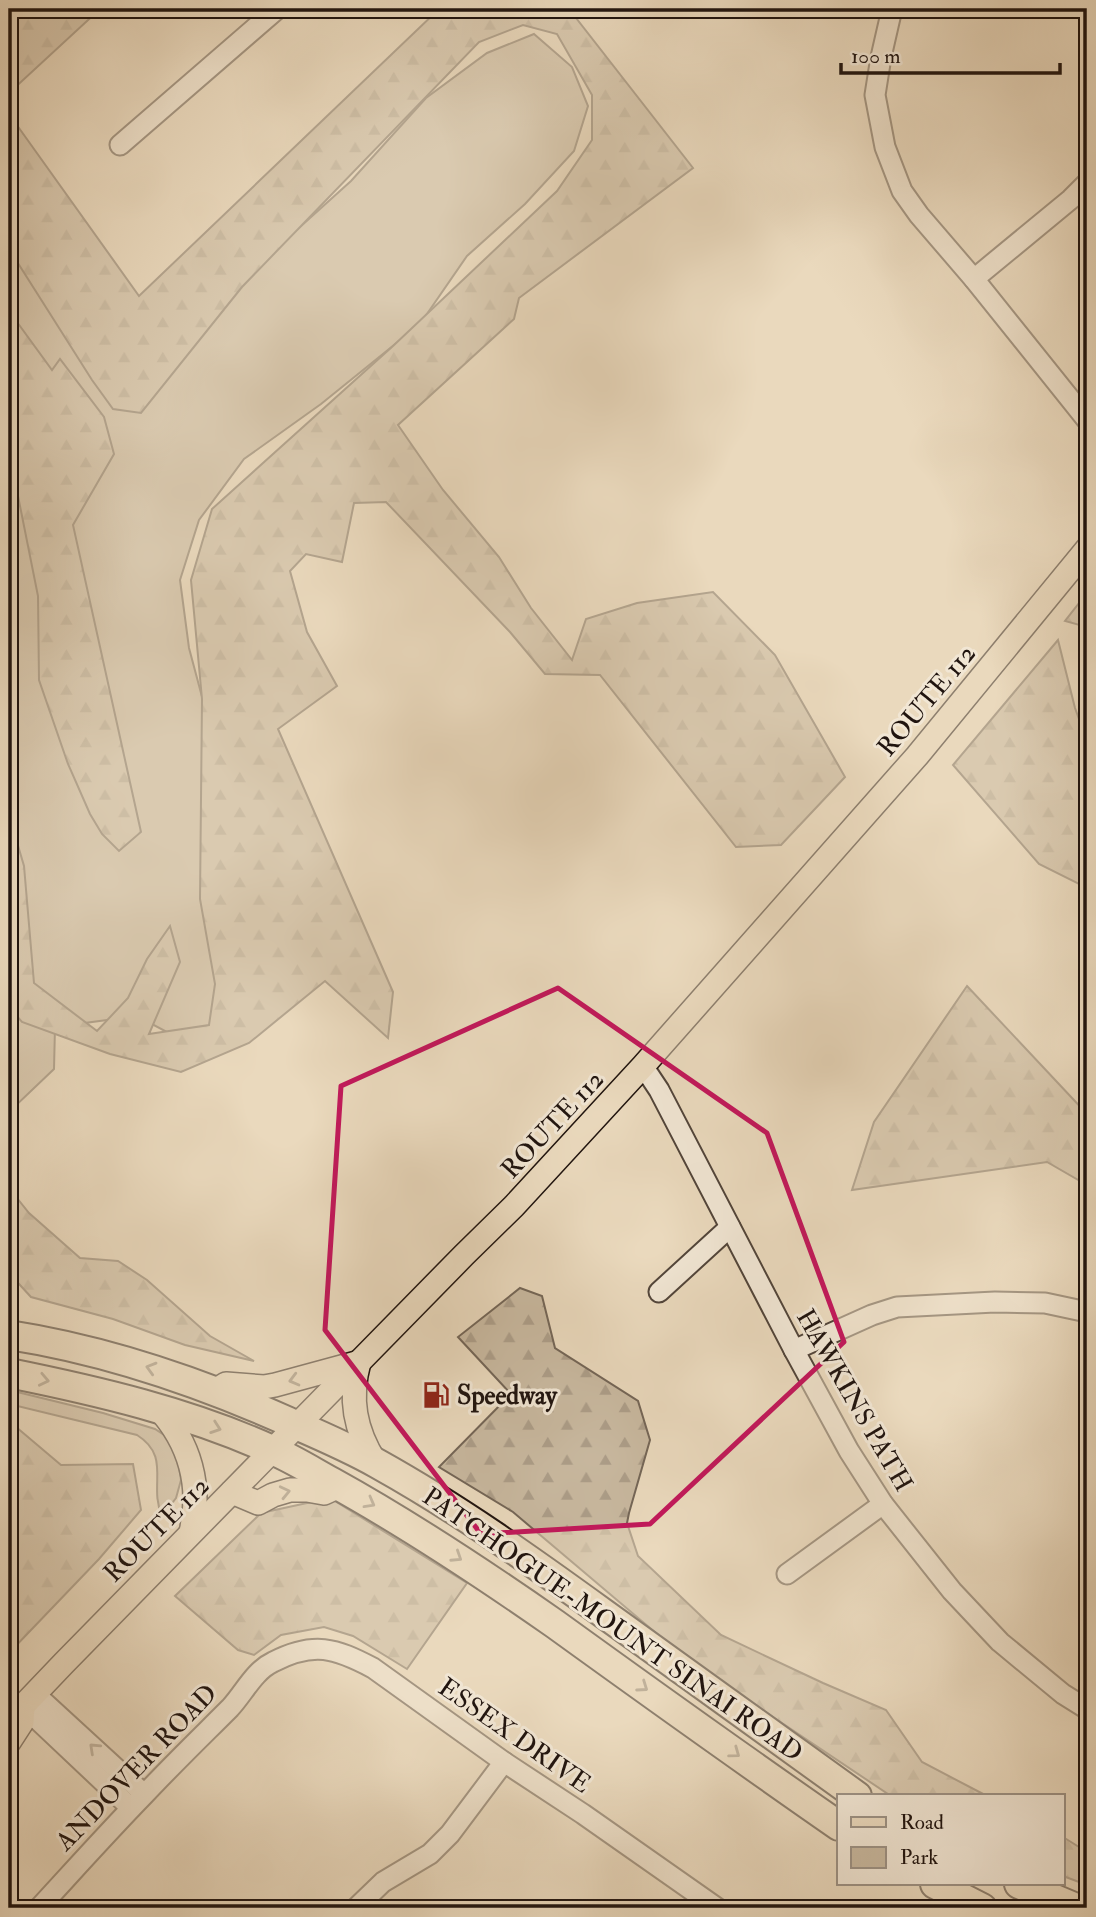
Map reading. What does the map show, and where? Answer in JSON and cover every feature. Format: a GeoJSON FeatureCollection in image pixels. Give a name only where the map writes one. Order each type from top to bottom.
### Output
{"type":"FeatureCollection","features":[{"type":"Feature","properties":{"kind":"highway","name":"PATCHOGUE-MOUNT SINAI ROAD"},"geometry":{"type":"LineString","coordinates":[[9,1335],[43,1340],[168,1373],[330,1439],[375,1462],[496,1536],[854,1794]]}},
{"type":"Feature","properties":{"kind":"highway","name":"PATCHOGUE-MOUNT SINAI ROAD"},"geometry":{"type":"LineString","coordinates":[[9,1373],[79,1387],[158,1408],[273,1450],[340,1486],[477,1569],[837,1825]]}},
{"type":"Feature","properties":{"kind":"highway"},"geometry":{"type":"LineString","coordinates":[[938,1885],[982,1908]]}},
{"type":"Feature","properties":{"kind":"highway"},"geometry":{"type":"LineString","coordinates":[[1021,1885],[1076,1908]]}},
{"type":"Feature","properties":{"kind":"main road","name":"ROUTE 112"},"geometry":{"type":"LineString","coordinates":[[9,1742],[22,1722],[22,1703],[507,1214],[643,1066],[917,756],[1087,549]]}},
{"type":"Feature","properties":{"kind":"main road"},"geometry":{"type":"LineString","coordinates":[[215,1391],[226,1384],[249,1387],[275,1385],[359,1362],[354,1388],[355,1414],[361,1436],[375,1462]]}},
{"type":"Feature","properties":{"kind":"main road"},"geometry":{"type":"LineString","coordinates":[[158,1408],[178,1435],[191,1466],[195,1499],[191,1532]]}},
{"type":"Feature","properties":{"kind":"main road"},"geometry":{"type":"LineString","coordinates":[[232,1492],[258,1503],[290,1490],[324,1493],[340,1486]]}},
{"type":"Feature","properties":{"kind":"street"},"geometry":{"type":"LineString","coordinates":[[120,145],[277,9]]}},
{"type":"Feature","properties":{"kind":"street"},"geometry":{"type":"LineString","coordinates":[[892,9],[875,95],[885,147],[902,191],[1087,420]]}},
{"type":"Feature","properties":{"kind":"street"},"geometry":{"type":"LineString","coordinates":[[974,279],[1087,183]]}},
{"type":"Feature","properties":{"kind":"street","name":"HAWKINS PATH"},"geometry":{"type":"LineString","coordinates":[[643,1066],[659,1090],[793,1350],[849,1451],[883,1504],[952,1591],[1000,1642],[1063,1694],[1087,1709]]}},
{"type":"Feature","properties":{"kind":"street"},"geometry":{"type":"LineString","coordinates":[[659,1292],[730,1227]]}},
{"type":"Feature","properties":{"kind":"street"},"geometry":{"type":"LineString","coordinates":[[793,1350],[872,1315],[897,1307],[995,1302],[1045,1303],[1087,1312]]}},
{"type":"Feature","properties":{"kind":"street"},"geometry":{"type":"LineString","coordinates":[[787,1574],[883,1504]]}},
{"type":"Feature","properties":{"kind":"street","name":"ESSEX DRIVE"},"geometry":{"type":"LineString","coordinates":[[270,1663],[314,1648],[333,1650],[353,1657],[373,1668],[504,1762],[583,1814],[688,1900],[717,1908]]}},
{"type":"Feature","properties":{"kind":"street","name":"ANDOVER ROAD"},"geometry":{"type":"LineString","coordinates":[[39,1908],[270,1663]]}},
{"type":"Feature","properties":{"kind":"street"},"geometry":{"type":"LineString","coordinates":[[22,1703],[138,1801]]}},
{"type":"Feature","properties":{"kind":"street"},"geometry":{"type":"LineString","coordinates":[[356,1908],[383,1882],[430,1854],[450,1834],[504,1762]]}},
{"type":"Feature","properties":{"kind":"highlighted area"},"geometry":{"type":"Polygon","coordinates":[[[558,988],[767,1133],[844,1342],[650,1524],[481,1534],[325,1330],[341,1086],[558,988]]]}},
{"type":"Feature","properties":{"kind":"green space"},"geometry":{"type":"Polygon","coordinates":[[[9,9],[100,9],[9,93],[9,9]]]}},
{"type":"Feature","properties":{"kind":"green space"},"geometry":{"type":"Polygon","coordinates":[[[439,9],[569,9],[693,168],[519,298],[514,319],[398,425],[443,490],[499,557],[531,608],[572,660],[586,619],[637,603],[713,592],[775,655],[845,777],[781,845],[736,847],[600,675],[545,674],[510,632],[386,502],[354,503],[342,562],[306,554],[290,571],[307,632],[337,686],[278,729],[393,992],[388,1038],[325,981],[249,1043],[181,1072],[110,1054],[22,1022],[9,1007],[9,815],[24,866],[34,983],[97,1031],[128,998],[147,959],[170,926],[180,962],[149,1034],[209,1025],[215,984],[200,899],[202,699],[191,580],[212,509],[393,346],[557,191],[592,140],[592,95],[557,34],[523,25],[479,42],[242,287],[141,413],[113,409],[9,249],[9,114],[139,296],[439,9]]]}},
{"type":"Feature","properties":{"kind":"green space"},"geometry":{"type":"Polygon","coordinates":[[[534,34],[572,67],[588,106],[574,151],[525,204],[467,256],[420,324],[321,404],[244,459],[199,520],[180,580],[189,648],[209,723],[225,1048],[193,1046],[137,1016],[55,1027],[54,1069],[9,1112],[9,217],[89,346],[260,263],[351,181],[426,98],[487,53],[534,34]]]}},
{"type":"Feature","properties":{"kind":"green space"},"geometry":{"type":"Polygon","coordinates":[[[9,311],[52,370],[60,359],[104,417],[114,454],[73,525],[141,832],[119,851],[102,834],[90,814],[68,764],[39,680],[38,596],[15,481],[9,466],[9,311]]]}},
{"type":"Feature","properties":{"kind":"green space"},"geometry":{"type":"Polygon","coordinates":[[[1087,593],[1087,622],[1083,626],[1065,621],[1087,593]]]}},
{"type":"Feature","properties":{"kind":"green space"},"geometry":{"type":"Polygon","coordinates":[[[1058,640],[1075,708],[1087,741],[1087,888],[1039,864],[953,765],[1058,640]]]}},
{"type":"Feature","properties":{"kind":"green space"},"geometry":{"type":"Polygon","coordinates":[[[967,986],[1087,1114],[1087,1185],[1047,1162],[852,1190],[874,1122],[967,986]]]}},
{"type":"Feature","properties":{"kind":"green space"},"geometry":{"type":"Polygon","coordinates":[[[9,1188],[29,1213],[80,1258],[118,1261],[147,1280],[210,1336],[254,1361],[185,1345],[113,1319],[31,1297],[9,1273],[9,1188]]]}},
{"type":"Feature","properties":{"kind":"green space"},"geometry":{"type":"Polygon","coordinates":[[[520,1288],[542,1296],[555,1348],[638,1401],[650,1440],[627,1523],[638,1556],[721,1635],[886,1710],[922,1762],[983,1794],[888,1794],[689,1661],[513,1512],[439,1467],[511,1394],[458,1337],[520,1288]]]}},
{"type":"Feature","properties":{"kind":"green space"},"geometry":{"type":"Polygon","coordinates":[[[9,1390],[155,1429],[176,1446],[181,1480],[176,1498],[162,1516],[158,1505],[157,1462],[148,1444],[137,1435],[9,1404],[9,1390]]]}},
{"type":"Feature","properties":{"kind":"green space"},"geometry":{"type":"Polygon","coordinates":[[[9,1421],[61,1465],[133,1464],[141,1510],[99,1559],[9,1653],[9,1421]]]}},
{"type":"Feature","properties":{"kind":"green space"},"geometry":{"type":"Polygon","coordinates":[[[330,1498],[467,1583],[407,1669],[353,1636],[324,1627],[281,1635],[254,1655],[238,1650],[175,1596],[261,1513],[330,1498]]]}},
{"type":"Feature","properties":{"kind":"green space"},"geometry":{"type":"Polygon","coordinates":[[[1064,1838],[1087,1852],[1087,1885],[1064,1876],[1064,1838]]]}},
{"type":"Feature","properties":{"kind":"place","name":"Speedway"},"geometry":{"type":"Point","coordinates":[436,1395]}}]}
